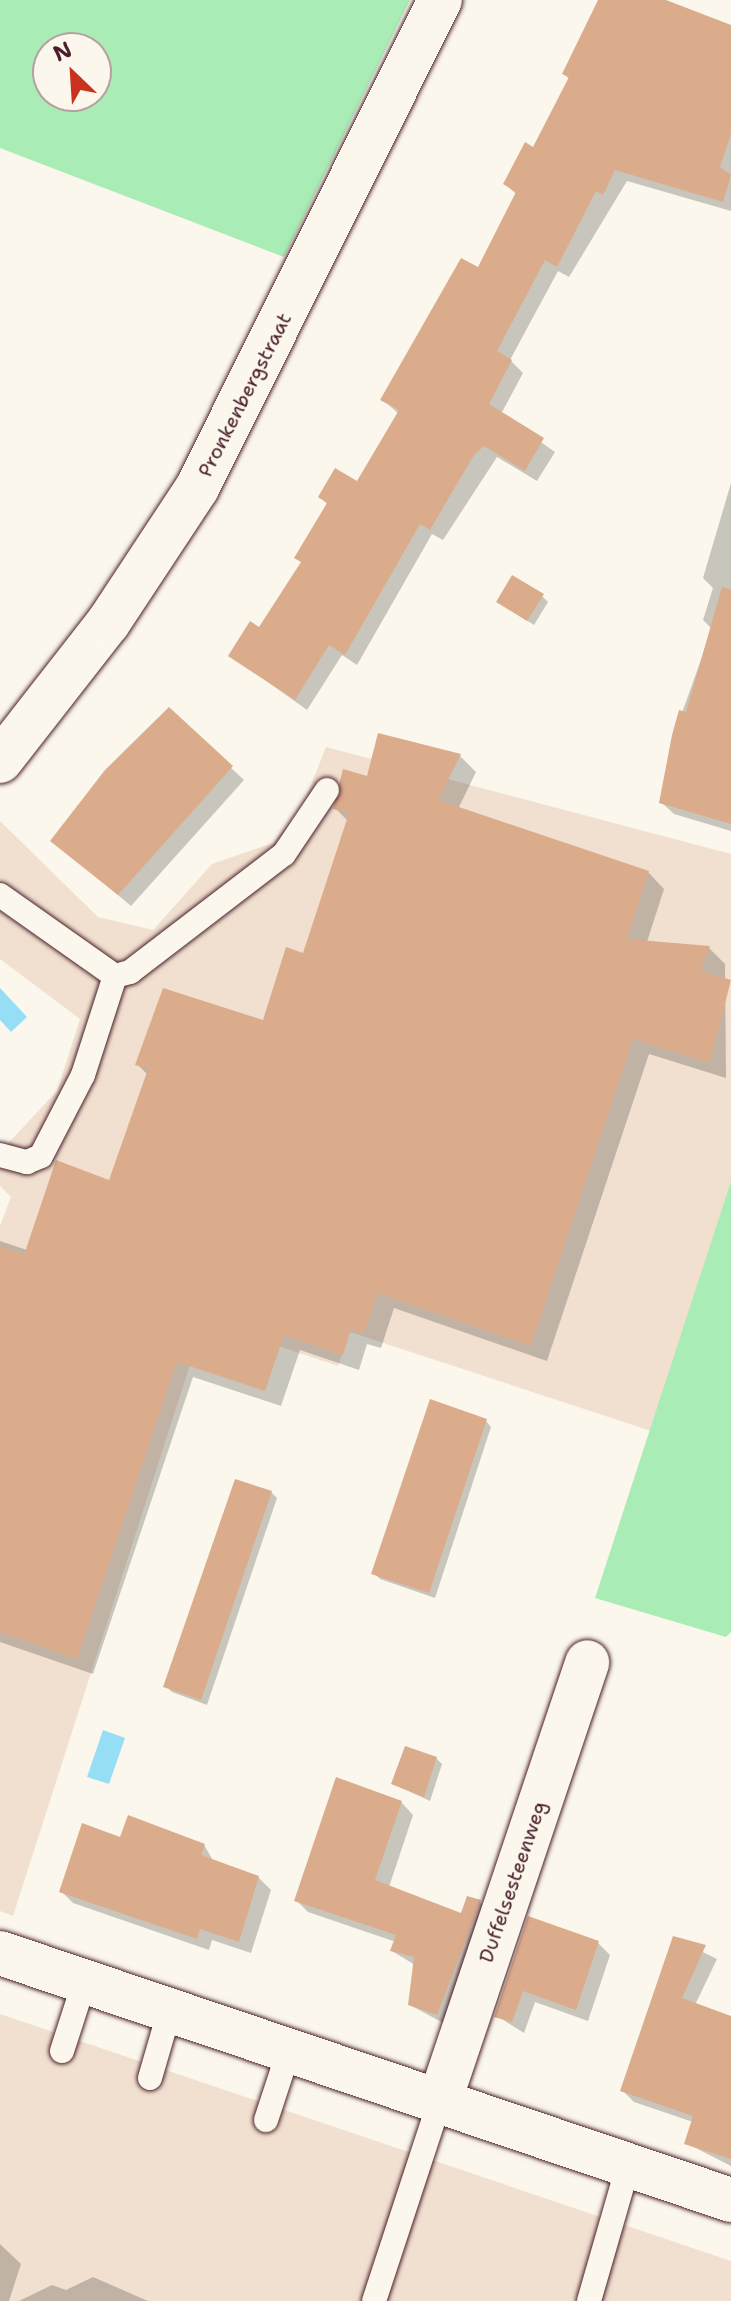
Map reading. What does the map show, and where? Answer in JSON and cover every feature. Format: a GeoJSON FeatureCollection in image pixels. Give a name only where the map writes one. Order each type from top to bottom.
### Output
{"type":"FeatureCollection","features":[{"type":"Feature","properties":{"kind":"street","name":"Pronkenbergstraat"},"geometry":{"type":"LineString","coordinates":[[0,761],[108,623],[197,488],[440,0]]}},
{"type":"Feature","properties":{"kind":"street","name":"Duffelsesteenweg"},"geometry":{"type":"LineString","coordinates":[[439,2103],[587,1662]]}},
{"type":"Feature","properties":{"kind":"street"},"geometry":{"type":"LineString","coordinates":[[0,1953],[731,2200]]}},
{"type":"Feature","properties":{"kind":"lane"},"geometry":{"type":"LineString","coordinates":[[115,976],[130,972],[284,854],[327,790]]}},
{"type":"Feature","properties":{"kind":"lane"},"geometry":{"type":"LineString","coordinates":[[0,895],[115,976]]}},
{"type":"Feature","properties":{"kind":"lane"},"geometry":{"type":"LineString","coordinates":[[0,1155],[27,1162],[41,1156],[83,1075],[115,976]]}},
{"type":"Feature","properties":{"kind":"lane"},"geometry":{"type":"LineString","coordinates":[[62,2051],[84,1983]]}},
{"type":"Feature","properties":{"kind":"lane"},"geometry":{"type":"LineString","coordinates":[[150,2078],[170,2009]]}},
{"type":"Feature","properties":{"kind":"lane"},"geometry":{"type":"LineString","coordinates":[[266,2120],[289,2050]]}},
{"type":"Feature","properties":{"kind":"lane"},"geometry":{"type":"LineString","coordinates":[[374,2301],[439,2103]]}},
{"type":"Feature","properties":{"kind":"lane"},"geometry":{"type":"LineString","coordinates":[[589,2301],[628,2166]]}},
{"type":"Feature","properties":{"kind":"shaded area"},"geometry":{"type":"Polygon","coordinates":[[[326,747],[731,854],[731,1181],[651,1431],[350,1332],[338,1366],[204,1321],[13,1916],[0,1911],[0,1226],[11,1197],[0,1186],[0,1152],[57,1091],[80,1019],[0,959],[0,821],[98,917],[153,930],[212,864],[273,843],[301,810],[326,747]]]}},
{"type":"Feature","properties":{"kind":"shaded area"},"geometry":{"type":"Polygon","coordinates":[[[0,2014],[731,2261],[731,2301],[0,2301],[0,2014]]]}},
{"type":"Feature","properties":{"kind":"green space"},"geometry":{"type":"Polygon","coordinates":[[[0,0],[410,0],[284,257],[0,148],[0,0]]]}},
{"type":"Feature","properties":{"kind":"green space"},"geometry":{"type":"Polygon","coordinates":[[[731,1181],[731,1632],[726,1637],[595,1598],[731,1181]]]}},
{"type":"Feature","properties":{"kind":"water"},"geometry":{"type":"Polygon","coordinates":[[[0,988],[27,1017],[11,1032],[0,1020],[0,988]]]}},
{"type":"Feature","properties":{"kind":"water"},"geometry":{"type":"Polygon","coordinates":[[[103,1730],[125,1738],[109,1784],[87,1777],[103,1730]]]}},
{"type":"Feature","properties":{"kind":"building"},"geometry":{"type":"Polygon","coordinates":[[[598,0],[666,0],[731,25],[731,134],[720,167],[731,175],[723,202],[615,170],[603,195],[596,191],[557,267],[545,260],[497,351],[512,360],[489,404],[544,438],[525,471],[484,446],[474,455],[430,530],[420,524],[345,655],[329,645],[295,700],[228,656],[250,621],[259,627],[301,562],[294,558],[327,503],[318,497],[335,468],[357,481],[399,410],[380,400],[461,258],[478,267],[516,192],[503,184],[525,142],[533,147],[569,77],[562,74],[598,0]]]}},
{"type":"Feature","properties":{"kind":"building"},"geometry":{"type":"Polygon","coordinates":[[[512,575],[544,594],[527,621],[496,602],[512,575]]]}},
{"type":"Feature","properties":{"kind":"building"},"geometry":{"type":"Polygon","coordinates":[[[722,587],[731,589],[731,824],[659,803],[679,710],[686,712],[722,587]]]}},
{"type":"Feature","properties":{"kind":"building"},"geometry":{"type":"Polygon","coordinates":[[[169,707],[233,766],[118,895],[50,841],[105,770],[169,707]]]}},
{"type":"Feature","properties":{"kind":"building"},"geometry":{"type":"Polygon","coordinates":[[[378,733],[461,754],[438,800],[649,871],[627,939],[710,946],[701,971],[731,980],[710,1063],[633,1039],[531,1346],[378,1293],[364,1333],[351,1329],[343,1355],[284,1335],[265,1391],[177,1362],[77,1659],[0,1632],[0,1246],[24,1255],[56,1160],[109,1180],[148,1069],[135,1065],[163,988],[263,1020],[286,947],[303,953],[349,813],[333,809],[343,769],[367,776],[378,733]]]}},
{"type":"Feature","properties":{"kind":"building"},"geometry":{"type":"Polygon","coordinates":[[[430,1399],[487,1419],[429,1593],[371,1574],[430,1399]]]}},
{"type":"Feature","properties":{"kind":"building"},"geometry":{"type":"Polygon","coordinates":[[[235,1479],[272,1491],[201,1700],[163,1687],[235,1479]]]}},
{"type":"Feature","properties":{"kind":"building"},"geometry":{"type":"Polygon","coordinates":[[[405,1746],[437,1757],[424,1797],[391,1784],[405,1746]]]}},
{"type":"Feature","properties":{"kind":"building"},"geometry":{"type":"Polygon","coordinates":[[[336,1777],[402,1801],[375,1880],[461,1913],[467,1896],[481,1900],[437,2015],[408,2005],[414,1957],[390,1951],[396,1935],[294,1901],[336,1777]]]}},
{"type":"Feature","properties":{"kind":"building"},"geometry":{"type":"Polygon","coordinates":[[[128,1815],[205,1844],[201,1855],[259,1876],[239,1942],[200,1929],[197,1939],[59,1892],[82,1823],[120,1837],[128,1815]]]}},
{"type":"Feature","properties":{"kind":"building"},"geometry":{"type":"Polygon","coordinates":[[[528,1916],[599,1941],[576,2010],[523,1991],[512,2022],[494,2017],[528,1916]]]}},
{"type":"Feature","properties":{"kind":"building"},"geometry":{"type":"Polygon","coordinates":[[[673,1936],[706,1945],[682,1998],[731,2016],[731,2159],[684,2144],[693,2116],[620,2091],[673,1936]]]}}]}
